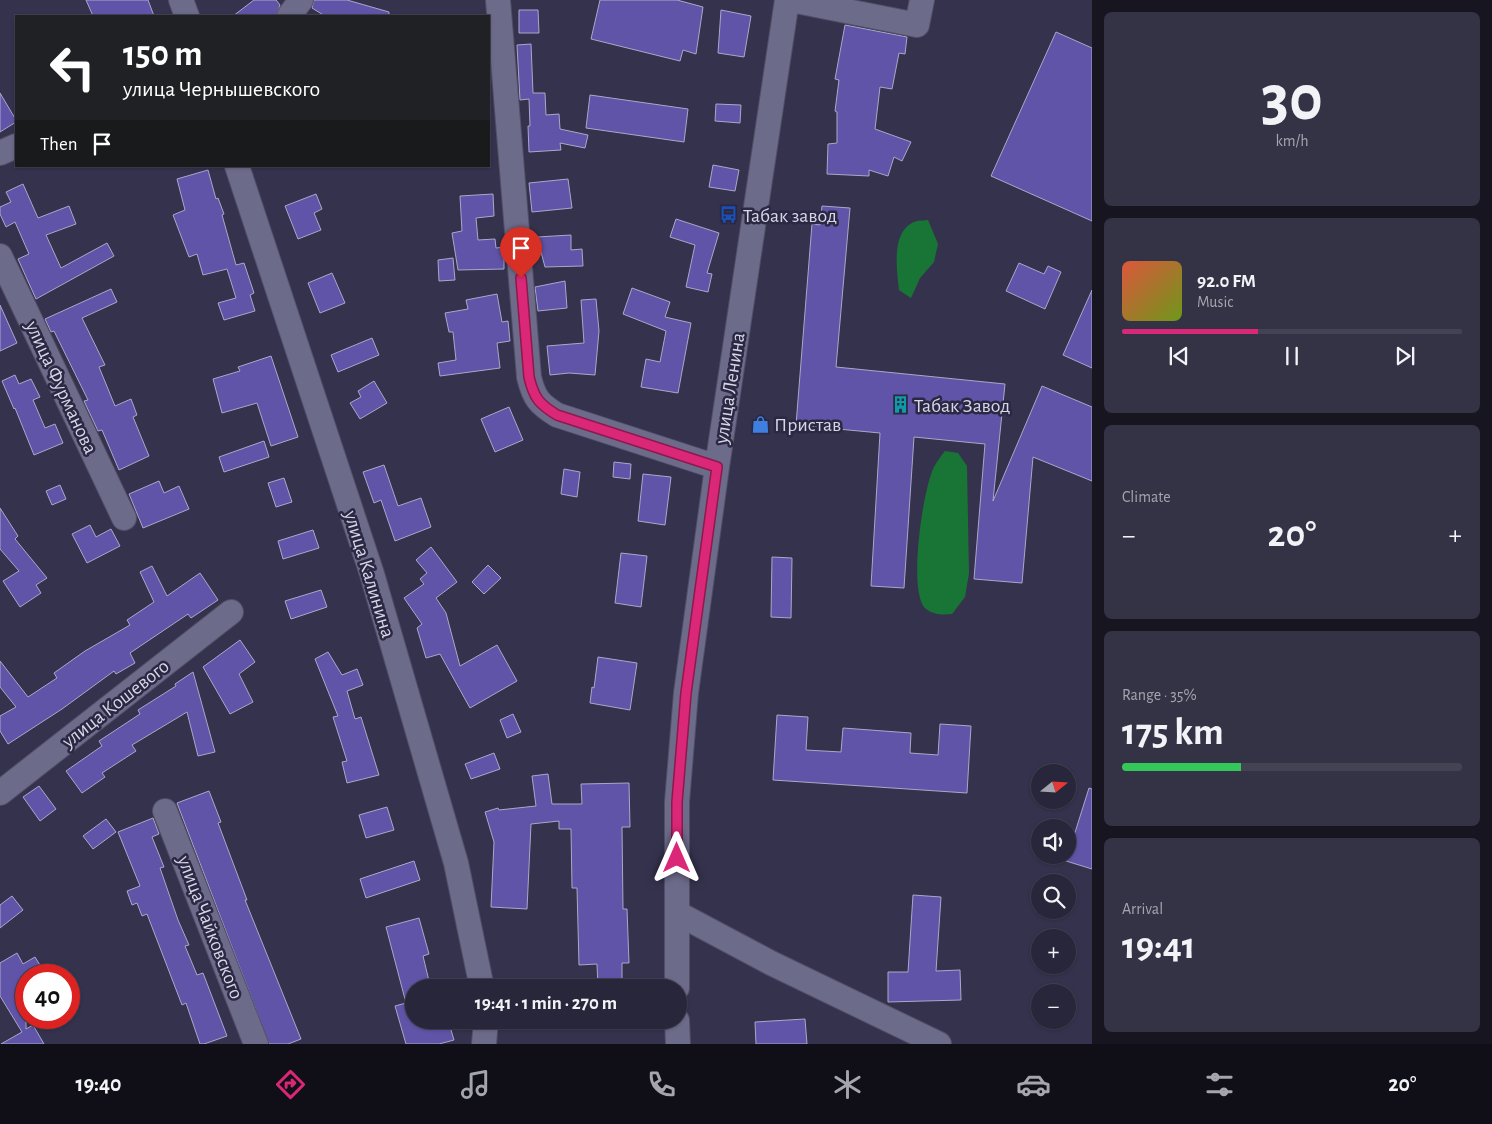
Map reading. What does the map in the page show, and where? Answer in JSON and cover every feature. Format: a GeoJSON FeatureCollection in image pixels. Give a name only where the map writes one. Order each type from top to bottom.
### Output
{"type":"FeatureCollection","features":[{"type":"Feature","properties":{"kind":"street"},"geometry":{"type":"LineString","coordinates":[[181,0],[187,15]]}},
{"type":"Feature","properties":{"kind":"street"},"geometry":{"type":"LineString","coordinates":[[290,15],[302,0]]}},
{"type":"Feature","properties":{"kind":"street"},"geometry":{"type":"LineString","coordinates":[[498,0],[529,377],[533,392],[538,401],[557,415],[717,467]]}},
{"type":"Feature","properties":{"kind":"street","name":"улица Ленина"},"geometry":{"type":"LineString","coordinates":[[677,979],[677,802],[686,693],[717,467],[787,0]]}},
{"type":"Feature","properties":{"kind":"street"},"geometry":{"type":"LineString","coordinates":[[791,0],[917,25],[922,0]]}},
{"type":"Feature","properties":{"kind":"street"},"geometry":{"type":"LineString","coordinates":[[0,153],[15,146]]}},
{"type":"Feature","properties":{"kind":"street","name":"улица Калинина"},"geometry":{"type":"LineString","coordinates":[[237,167],[372,574],[456,863],[480,979]]}},
{"type":"Feature","properties":{"kind":"street","name":"улица Фурманова"},"geometry":{"type":"LineString","coordinates":[[0,256],[124,518]]}},
{"type":"Feature","properties":{"kind":"street","name":"улица Кошевого"},"geometry":{"type":"LineString","coordinates":[[0,793],[231,612]]}},
{"type":"Feature","properties":{"kind":"street","name":"улица Чайковского"},"geometry":{"type":"LineString","coordinates":[[165,811],[256,1044]]}},
{"type":"Feature","properties":{"kind":"street"},"geometry":{"type":"LineString","coordinates":[[677,913],[771,963],[939,1044]]}},
{"type":"Feature","properties":{"kind":"street"},"geometry":{"type":"LineString","coordinates":[[678,1029],[678,1044]]}},
{"type":"Feature","properties":{"kind":"green space"},"geometry":{"type":"Polygon","coordinates":[[[928,220],[938,244],[934,262],[920,278],[911,298],[899,290],[898,244],[905,228],[914,222],[928,220]]]}},
{"type":"Feature","properties":{"kind":"green space"},"geometry":{"type":"Polygon","coordinates":[[[945,451],[958,453],[967,466],[969,573],[965,597],[952,614],[935,613],[926,609],[920,599],[917,563],[925,496],[935,465],[945,451]]]}},
{"type":"Feature","properties":{"kind":"building"},"geometry":{"type":"Polygon","coordinates":[[[86,0],[148,0],[154,15],[93,15],[86,0]]]}},
{"type":"Feature","properties":{"kind":"building"},"geometry":{"type":"Polygon","coordinates":[[[254,0],[276,0],[280,5],[276,15],[234,15],[254,0]]]}},
{"type":"Feature","properties":{"kind":"building"},"geometry":{"type":"Polygon","coordinates":[[[314,0],[347,0],[389,12],[389,15],[323,15],[312,8],[314,0]]]}},
{"type":"Feature","properties":{"kind":"building"},"geometry":{"type":"Polygon","coordinates":[[[600,0],[677,0],[703,7],[696,54],[683,50],[680,61],[591,39],[600,0]]]}},
{"type":"Feature","properties":{"kind":"building"},"geometry":{"type":"Polygon","coordinates":[[[519,10],[538,10],[539,33],[519,33],[519,10]]]}},
{"type":"Feature","properties":{"kind":"building"},"geometry":{"type":"Polygon","coordinates":[[[721,10],[751,16],[744,57],[718,53],[721,10]]]}},
{"type":"Feature","properties":{"kind":"building"},"geometry":{"type":"Polygon","coordinates":[[[845,25],[907,37],[905,54],[899,53],[892,89],[880,87],[875,129],[911,142],[902,161],[894,157],[888,176],[869,170],[869,176],[827,174],[828,144],[837,143],[837,112],[835,111],[839,80],[835,79],[845,25]]]}},
{"type":"Feature","properties":{"kind":"building"},"geometry":{"type":"Polygon","coordinates":[[[1056,32],[1092,48],[1092,221],[991,176],[1056,32]]]}},
{"type":"Feature","properties":{"kind":"building"},"geometry":{"type":"Polygon","coordinates":[[[531,44],[533,93],[545,93],[546,115],[559,114],[560,129],[588,135],[585,148],[560,143],[561,150],[529,152],[529,99],[520,100],[517,45],[531,44]]]}},
{"type":"Feature","properties":{"kind":"building"},"geometry":{"type":"Polygon","coordinates":[[[0,93],[15,118],[15,123],[0,132],[0,93]]]}},
{"type":"Feature","properties":{"kind":"building"},"geometry":{"type":"Polygon","coordinates":[[[590,95],[688,109],[684,142],[586,128],[590,95]]]}},
{"type":"Feature","properties":{"kind":"building"},"geometry":{"type":"Polygon","coordinates":[[[716,104],[741,105],[740,123],[715,121],[716,104]]]}},
{"type":"Feature","properties":{"kind":"building"},"geometry":{"type":"Polygon","coordinates":[[[713,165],[739,170],[735,191],[709,187],[713,165]]]}},
{"type":"Feature","properties":{"kind":"building"},"geometry":{"type":"Polygon","coordinates":[[[208,170],[216,199],[218,198],[224,214],[222,215],[236,265],[244,263],[254,293],[250,295],[255,311],[224,320],[218,303],[236,298],[227,269],[203,275],[197,254],[189,257],[173,215],[185,210],[177,179],[208,170]]]}},
{"type":"Feature","properties":{"kind":"building"},"geometry":{"type":"Polygon","coordinates":[[[568,179],[572,208],[532,212],[529,183],[568,179]]]}},
{"type":"Feature","properties":{"kind":"building"},"geometry":{"type":"Polygon","coordinates":[[[23,184],[38,218],[69,206],[76,224],[46,235],[61,268],[107,243],[114,256],[36,299],[18,259],[29,254],[15,222],[6,227],[0,214],[0,207],[11,202],[6,192],[23,184]]]}},
{"type":"Feature","properties":{"kind":"building"},"geometry":{"type":"Polygon","coordinates":[[[316,194],[322,209],[314,213],[321,230],[298,239],[285,206],[316,194]]]}},
{"type":"Feature","properties":{"kind":"building"},"geometry":{"type":"Polygon","coordinates":[[[493,194],[494,216],[476,218],[478,240],[495,239],[496,248],[504,247],[504,269],[458,270],[452,233],[462,231],[460,196],[493,194]]]}},
{"type":"Feature","properties":{"kind":"building"},"geometry":{"type":"Polygon","coordinates":[[[822,206],[850,208],[836,367],[1005,384],[993,501],[1042,386],[1092,407],[1092,481],[1033,457],[1022,583],[974,579],[985,444],[914,437],[904,588],[871,586],[880,433],[796,425],[812,224],[820,225],[822,206]]]}},
{"type":"Feature","properties":{"kind":"building"},"geometry":{"type":"Polygon","coordinates":[[[676,219],[719,233],[707,273],[712,274],[708,292],[686,287],[695,245],[670,237],[676,219]]]}},
{"type":"Feature","properties":{"kind":"building"},"geometry":{"type":"Polygon","coordinates":[[[571,235],[571,250],[582,249],[583,266],[545,267],[537,237],[571,235]]]}},
{"type":"Feature","properties":{"kind":"building"},"geometry":{"type":"Polygon","coordinates":[[[453,258],[455,280],[439,281],[438,260],[453,258]]]}},
{"type":"Feature","properties":{"kind":"building"},"geometry":{"type":"Polygon","coordinates":[[[1019,263],[1044,274],[1048,266],[1061,272],[1045,309],[1006,291],[1019,263]]]}},
{"type":"Feature","properties":{"kind":"building"},"geometry":{"type":"Polygon","coordinates":[[[332,273],[345,303],[320,313],[308,283],[332,273]]]}},
{"type":"Feature","properties":{"kind":"building"},"geometry":{"type":"Polygon","coordinates":[[[565,281],[567,308],[538,311],[535,287],[565,281]]]}},
{"type":"Feature","properties":{"kind":"building"},"geometry":{"type":"Polygon","coordinates":[[[632,288],[670,302],[665,317],[691,323],[678,393],[641,387],[646,359],[660,362],[666,331],[623,314],[632,288]]]}},
{"type":"Feature","properties":{"kind":"building"},"geometry":{"type":"Polygon","coordinates":[[[111,289],[117,302],[82,318],[105,365],[99,367],[115,406],[131,399],[137,415],[133,417],[149,456],[119,470],[102,430],[98,431],[84,401],[88,400],[54,331],[51,332],[45,319],[111,289]]]}},
{"type":"Feature","properties":{"kind":"building"},"geometry":{"type":"Polygon","coordinates":[[[1092,290],[1092,368],[1063,355],[1092,290]]]}},
{"type":"Feature","properties":{"kind":"building"},"geometry":{"type":"Polygon","coordinates":[[[497,294],[502,322],[508,321],[510,341],[497,343],[500,368],[440,376],[438,363],[456,360],[453,332],[449,332],[445,313],[468,309],[466,300],[497,294]]]}},
{"type":"Feature","properties":{"kind":"building"},"geometry":{"type":"Polygon","coordinates":[[[596,299],[599,331],[595,375],[569,373],[550,375],[547,346],[584,343],[581,300],[596,299]]]}},
{"type":"Feature","properties":{"kind":"building"},"geometry":{"type":"Polygon","coordinates":[[[0,305],[17,343],[0,351],[0,305]]]}},
{"type":"Feature","properties":{"kind":"building"},"geometry":{"type":"Polygon","coordinates":[[[372,338],[379,355],[338,372],[331,355],[372,338]]]}},
{"type":"Feature","properties":{"kind":"building"},"geometry":{"type":"Polygon","coordinates":[[[271,356],[298,437],[271,446],[257,403],[222,413],[213,379],[240,371],[238,367],[271,356]]]}},
{"type":"Feature","properties":{"kind":"building"},"geometry":{"type":"Polygon","coordinates":[[[15,375],[19,384],[31,379],[40,397],[33,400],[45,428],[55,424],[63,443],[34,455],[2,381],[15,375]]]}},
{"type":"Feature","properties":{"kind":"building"},"geometry":{"type":"Polygon","coordinates":[[[374,381],[387,403],[360,419],[350,403],[361,397],[358,391],[374,381]]]}},
{"type":"Feature","properties":{"kind":"building"},"geometry":{"type":"Polygon","coordinates":[[[509,407],[523,440],[495,452],[481,419],[509,407]]]}},
{"type":"Feature","properties":{"kind":"building"},"geometry":{"type":"Polygon","coordinates":[[[264,441],[269,457],[224,472],[219,457],[264,441]]]}},
{"type":"Feature","properties":{"kind":"building"},"geometry":{"type":"Polygon","coordinates":[[[614,462],[631,464],[630,479],[613,477],[614,462]]]}},
{"type":"Feature","properties":{"kind":"building"},"geometry":{"type":"Polygon","coordinates":[[[384,465],[398,506],[421,498],[431,527],[395,541],[381,500],[374,503],[363,472],[384,465]]]}},
{"type":"Feature","properties":{"kind":"building"},"geometry":{"type":"Polygon","coordinates":[[[564,469],[580,472],[577,497],[561,494],[564,469]]]}},
{"type":"Feature","properties":{"kind":"building"},"geometry":{"type":"Polygon","coordinates":[[[643,474],[671,477],[665,525],[638,521],[643,474]]]}},
{"type":"Feature","properties":{"kind":"building"},"geometry":{"type":"Polygon","coordinates":[[[284,478],[292,502],[276,507],[268,483],[284,478]]]}},
{"type":"Feature","properties":{"kind":"building"},"geometry":{"type":"Polygon","coordinates":[[[159,481],[164,493],[179,486],[189,509],[143,528],[129,494],[159,481]]]}},
{"type":"Feature","properties":{"kind":"building"},"geometry":{"type":"Polygon","coordinates":[[[60,485],[66,499],[52,505],[46,491],[60,485]]]}},
{"type":"Feature","properties":{"kind":"building"},"geometry":{"type":"Polygon","coordinates":[[[0,508],[18,536],[15,539],[47,578],[36,585],[41,593],[20,607],[3,581],[19,571],[0,549],[0,508]]]}},
{"type":"Feature","properties":{"kind":"building"},"geometry":{"type":"Polygon","coordinates":[[[90,525],[96,537],[111,529],[120,546],[87,563],[72,534],[90,525]]]}},
{"type":"Feature","properties":{"kind":"building"},"geometry":{"type":"Polygon","coordinates":[[[313,530],[319,548],[283,559],[278,541],[313,530]]]}},
{"type":"Feature","properties":{"kind":"building"},"geometry":{"type":"Polygon","coordinates":[[[431,547],[457,582],[436,598],[446,613],[460,666],[497,645],[517,681],[470,708],[440,654],[426,658],[417,628],[422,624],[404,598],[424,584],[420,579],[427,573],[416,560],[431,547]]]}},
{"type":"Feature","properties":{"kind":"building"},"geometry":{"type":"Polygon","coordinates":[[[621,553],[647,556],[641,607],[615,603],[621,553]]]}},
{"type":"Feature","properties":{"kind":"building"},"geometry":{"type":"Polygon","coordinates":[[[772,557],[792,558],[791,618],[771,617],[772,557]]]}},
{"type":"Feature","properties":{"kind":"building"},"geometry":{"type":"Polygon","coordinates":[[[488,565],[501,578],[484,594],[472,582],[488,565]]]}},
{"type":"Feature","properties":{"kind":"building"},"geometry":{"type":"Polygon","coordinates":[[[152,566],[167,596],[200,573],[218,600],[191,618],[188,614],[130,653],[135,663],[116,674],[114,671],[62,709],[8,744],[0,731],[0,716],[16,707],[0,687],[0,661],[28,697],[57,678],[54,673],[85,651],[130,625],[127,620],[154,602],[140,572],[152,566]]]}},
{"type":"Feature","properties":{"kind":"building"},"geometry":{"type":"Polygon","coordinates":[[[321,590],[327,607],[291,619],[285,601],[321,590]]]}},
{"type":"Feature","properties":{"kind":"building"},"geometry":{"type":"Polygon","coordinates":[[[240,640],[255,662],[239,674],[253,702],[230,714],[203,667],[240,640]]]}},
{"type":"Feature","properties":{"kind":"building"},"geometry":{"type":"Polygon","coordinates":[[[328,652],[342,675],[357,669],[363,685],[347,691],[355,719],[361,717],[379,775],[347,783],[342,762],[347,761],[333,717],[338,716],[315,659],[328,652]]]}},
{"type":"Feature","properties":{"kind":"building"},"geometry":{"type":"Polygon","coordinates":[[[598,657],[637,663],[630,710],[590,703],[598,657]]]}},
{"type":"Feature","properties":{"kind":"building"},"geometry":{"type":"Polygon","coordinates":[[[193,672],[215,752],[198,756],[187,712],[132,745],[136,751],[102,773],[105,777],[82,793],[66,771],[102,746],[99,741],[140,714],[138,710],[176,686],[175,684],[193,672]]]}},
{"type":"Feature","properties":{"kind":"building"},"geometry":{"type":"Polygon","coordinates":[[[513,714],[521,732],[507,738],[500,720],[513,714]]]}},
{"type":"Feature","properties":{"kind":"building"},"geometry":{"type":"Polygon","coordinates":[[[777,715],[808,717],[806,750],[841,752],[843,728],[911,733],[910,753],[938,755],[940,724],[971,726],[967,793],[773,780],[777,715]]]}},
{"type":"Feature","properties":{"kind":"building"},"geometry":{"type":"Polygon","coordinates":[[[494,753],[500,769],[471,779],[465,764],[494,753]]]}},
{"type":"Feature","properties":{"kind":"building"},"geometry":{"type":"Polygon","coordinates":[[[548,774],[552,804],[582,804],[581,784],[629,783],[630,827],[622,827],[623,909],[627,909],[629,963],[622,963],[622,979],[598,979],[597,964],[579,965],[577,888],[572,888],[571,829],[559,829],[559,821],[531,824],[527,909],[491,907],[494,842],[485,812],[498,808],[499,810],[536,806],[532,776],[548,774]]]}},
{"type":"Feature","properties":{"kind":"building"},"geometry":{"type":"Polygon","coordinates":[[[39,786],[56,809],[40,821],[23,797],[39,786]]]}},
{"type":"Feature","properties":{"kind":"building"},"geometry":{"type":"Polygon","coordinates":[[[1089,788],[1092,789],[1092,869],[1076,864],[1076,829],[1089,788]]]}},
{"type":"Feature","properties":{"kind":"building"},"geometry":{"type":"Polygon","coordinates":[[[209,791],[221,822],[218,823],[247,900],[245,900],[301,1039],[288,1044],[269,1044],[177,803],[209,791]]]}},
{"type":"Feature","properties":{"kind":"building"},"geometry":{"type":"Polygon","coordinates":[[[387,807],[394,830],[366,838],[359,815],[387,807]]]}},
{"type":"Feature","properties":{"kind":"building"},"geometry":{"type":"Polygon","coordinates":[[[153,818],[159,834],[152,837],[164,867],[160,868],[189,945],[185,946],[197,975],[203,973],[227,1036],[204,1044],[200,1044],[186,1003],[182,1005],[147,914],[142,916],[137,903],[132,905],[127,891],[140,886],[118,832],[153,818]]]}},
{"type":"Feature","properties":{"kind":"building"},"geometry":{"type":"Polygon","coordinates":[[[106,819],[116,832],[93,849],[83,836],[106,819]]]}},
{"type":"Feature","properties":{"kind":"building"},"geometry":{"type":"Polygon","coordinates":[[[414,861],[420,880],[366,898],[360,879],[414,861]]]}},
{"type":"Feature","properties":{"kind":"building"},"geometry":{"type":"Polygon","coordinates":[[[913,895],[941,897],[936,971],[960,970],[961,1000],[888,1002],[888,972],[908,972],[913,895]]]}},
{"type":"Feature","properties":{"kind":"building"},"geometry":{"type":"Polygon","coordinates":[[[12,896],[23,910],[0,928],[0,905],[12,896]]]}},
{"type":"Feature","properties":{"kind":"building"},"geometry":{"type":"Polygon","coordinates":[[[419,918],[429,954],[423,956],[429,979],[405,979],[405,999],[386,927],[419,918]]]}},
{"type":"Feature","properties":{"kind":"building"},"geometry":{"type":"Polygon","coordinates":[[[17,953],[23,964],[15,964],[15,1021],[0,996],[0,963],[17,953]]]}},
{"type":"Feature","properties":{"kind":"building"},"geometry":{"type":"Polygon","coordinates":[[[35,957],[39,964],[23,964],[35,957]]]}},
{"type":"Feature","properties":{"kind":"building"},"geometry":{"type":"Polygon","coordinates":[[[405,1003],[405,1029],[451,1029],[454,1040],[439,1044],[406,1044],[395,1006],[405,1003]]]}},
{"type":"Feature","properties":{"kind":"building"},"geometry":{"type":"Polygon","coordinates":[[[805,1019],[807,1044],[756,1044],[755,1022],[805,1019]]]}},
{"type":"Feature","properties":{"kind":"building"},"geometry":{"type":"Polygon","coordinates":[[[20,1029],[35,1029],[44,1044],[1,1044],[22,1032],[20,1029]]]}},
{"type":"Feature","properties":{"kind":"place","name":"Табак завод"},"geometry":{"type":"Point","coordinates":[729,215]}},
{"type":"Feature","properties":{"kind":"place","name":"Табак Завод"},"geometry":{"type":"Point","coordinates":[900,405]}},
{"type":"Feature","properties":{"kind":"place","name":"Пристав"},"geometry":{"type":"Point","coordinates":[760,424]}},
{"type":"Feature","properties":{"kind":"route"},"geometry":{"type":"LineString","coordinates":[[521,278],[529,377],[533,392],[538,401],[557,415],[717,467],[686,693],[677,802],[677,858]]}}]}
